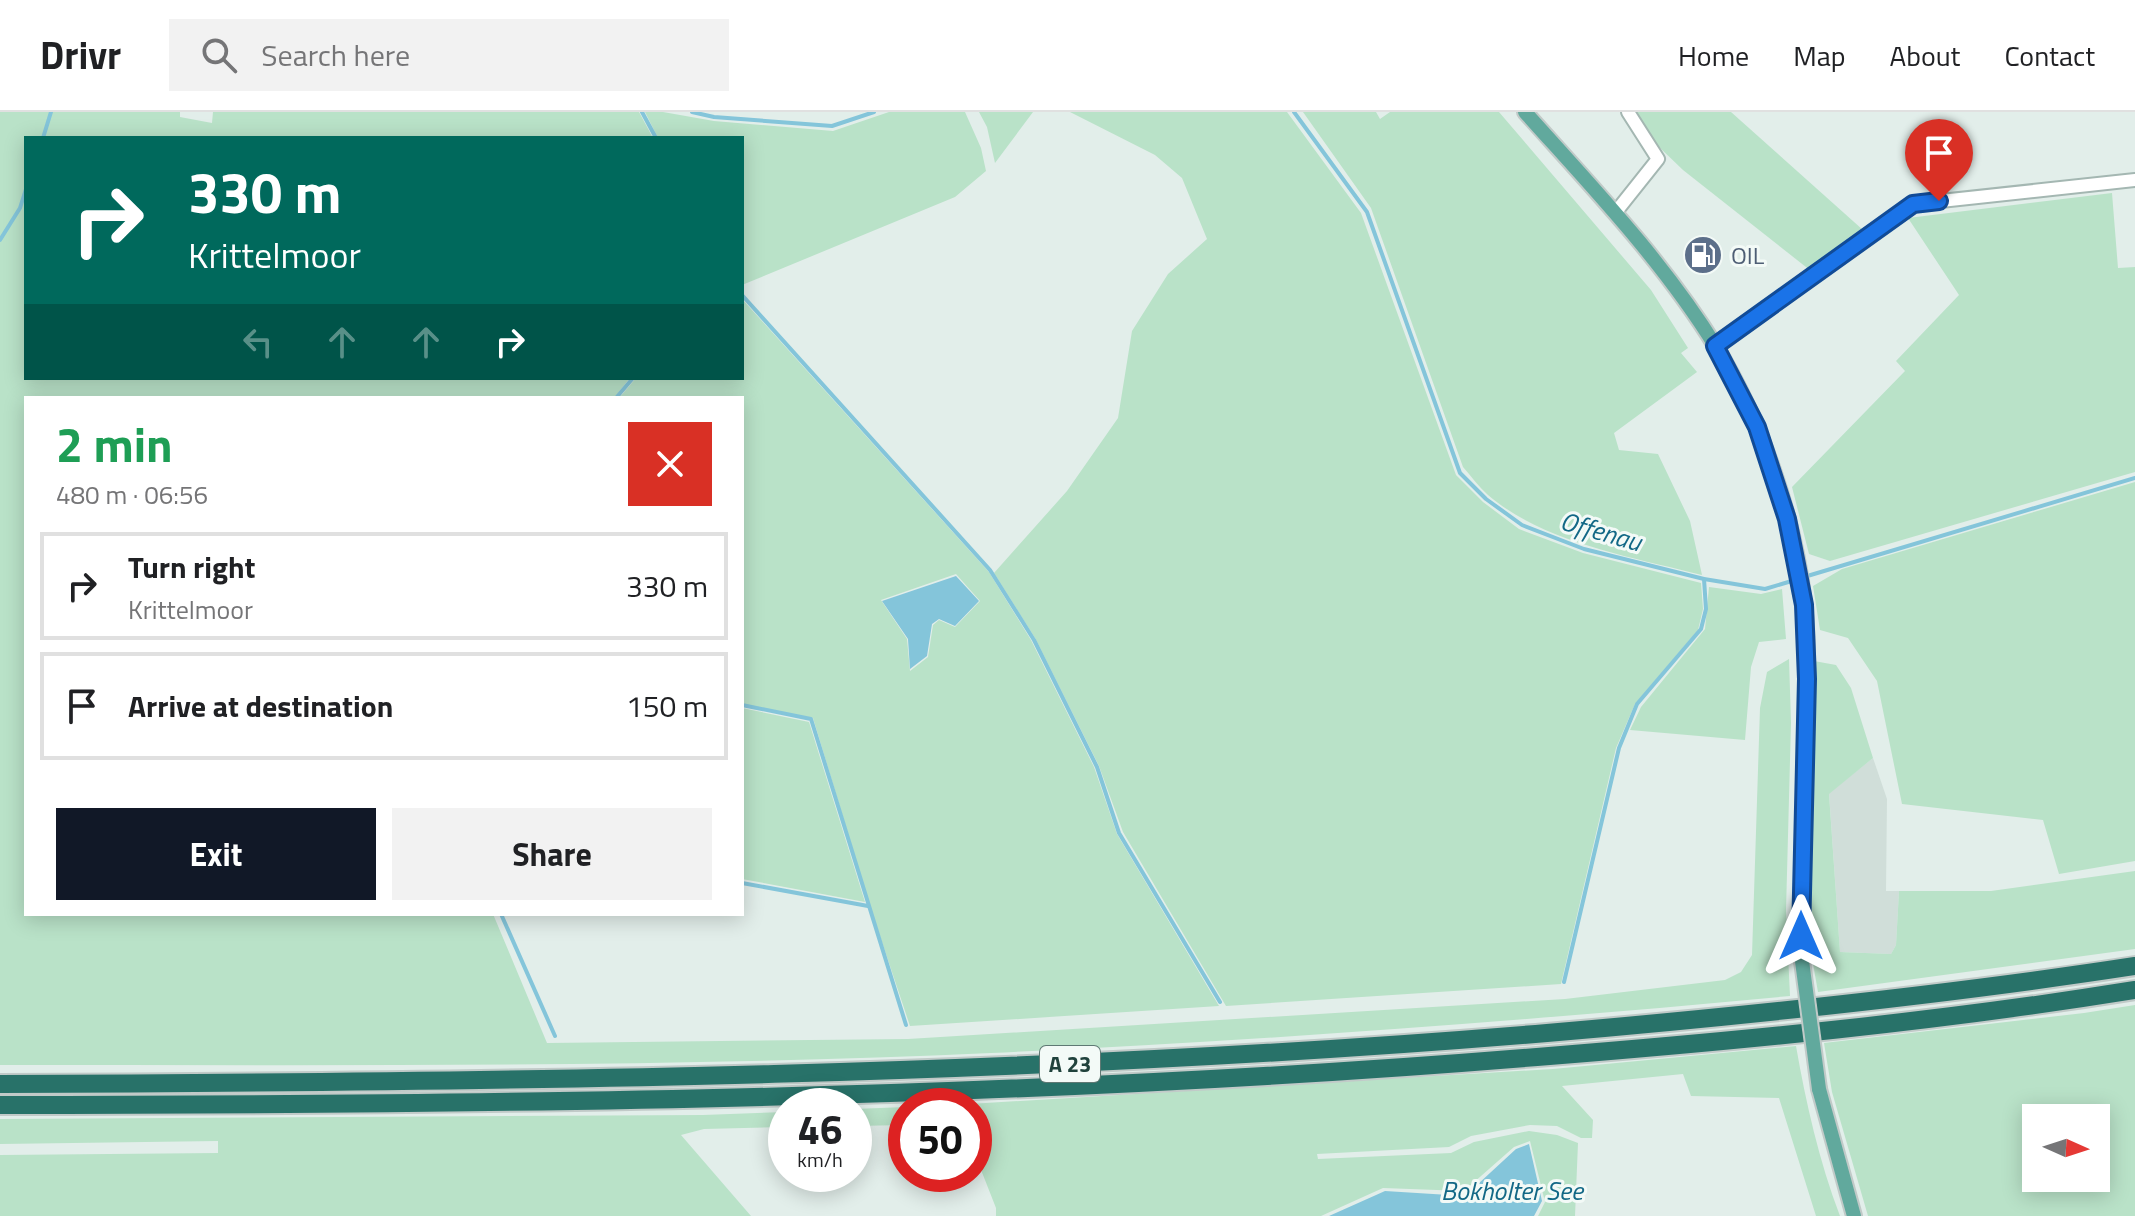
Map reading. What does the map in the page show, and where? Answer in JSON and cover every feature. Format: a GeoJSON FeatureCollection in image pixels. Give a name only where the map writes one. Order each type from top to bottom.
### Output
{"type":"FeatureCollection","features":[{"type":"Feature","properties":{"kind":"highway","name":"A 23"},"geometry":{"type":"LineString","coordinates":[[0,1084],[355,1082],[1006,1067],[1369,1048],[1736,1017],[2135,966]]}},
{"type":"Feature","properties":{"kind":"highway","name":"A 23"},"geometry":{"type":"LineString","coordinates":[[0,1105],[358,1105],[701,1099],[1010,1090],[1374,1071],[1736,1041],[2135,990]]}},
{"type":"Feature","properties":{"kind":"main road"},"geometry":{"type":"LineString","coordinates":[[1525,112],[1615,213],[1715,346],[1757,427],[1787,519],[1804,605],[1807,679],[1802,961],[1819,1089],[1854,1216]]}},
{"type":"Feature","properties":{"kind":"street"},"geometry":{"type":"LineString","coordinates":[[1615,213],[1658,159],[1628,112]]}},
{"type":"Feature","properties":{"kind":"street"},"geometry":{"type":"LineString","coordinates":[[1715,346],[1913,204],[2135,180]]}},
{"type":"Feature","properties":{"kind":"shaded area"},"geometry":{"type":"Polygon","coordinates":[[[1873,758],[1887,799],[1886,891],[1899,891],[1896,945],[1891,954],[1840,952],[1829,793],[1873,758]]]}},
{"type":"Feature","properties":{"kind":"green space"},"geometry":{"type":"Polygon","coordinates":[[[0,112],[180,112],[180,117],[212,123],[213,112],[639,112],[652,136],[24,136],[24,380],[628,380],[616,396],[24,396],[24,916],[494,916],[547,1043],[908,1039],[1565,999],[1725,980],[1741,972],[1752,955],[1760,708],[1767,672],[1789,659],[1791,723],[1786,911],[1790,996],[1291,1036],[867,1058],[496,1065],[0,1065],[0,112]]]}},
{"type":"Feature","properties":{"kind":"green space"},"geometry":{"type":"Polygon","coordinates":[[[645,112],[833,131],[889,112],[965,112],[981,148],[986,171],[955,197],[744,284],[744,136],[657,136],[645,112]]]}},
{"type":"Feature","properties":{"kind":"green space"},"geometry":{"type":"Polygon","coordinates":[[[979,112],[1033,112],[995,163],[987,127],[979,112]]]}},
{"type":"Feature","properties":{"kind":"green space"},"geometry":{"type":"Polygon","coordinates":[[[1070,112],[1287,112],[1361,213],[1456,475],[1483,502],[1519,529],[1583,553],[1701,583],[1703,609],[1698,630],[1635,704],[1616,748],[1561,984],[1226,1006],[1123,832],[1099,766],[1035,638],[994,573],[1067,491],[1118,418],[1132,331],[1168,274],[1207,239],[1182,178],[1155,155],[1070,112]]]}},
{"type":"Feature","properties":{"kind":"green space"},"geometry":{"type":"Polygon","coordinates":[[[1303,112],[1376,112],[1380,119],[1390,112],[1499,112],[1651,290],[1688,348],[1681,353],[1697,372],[1614,433],[1619,450],[1658,454],[1690,521],[1702,575],[1562,537],[1510,511],[1478,485],[1463,467],[1371,208],[1303,112]]]}},
{"type":"Feature","properties":{"kind":"green space"},"geometry":{"type":"Polygon","coordinates":[[[1634,112],[1731,112],[1863,230],[1811,271],[1683,170],[1657,145],[1634,112]]]}},
{"type":"Feature","properties":{"kind":"green space"},"geometry":{"type":"Polygon","coordinates":[[[2112,193],[2118,268],[2135,267],[2135,472],[1830,561],[1809,554],[1792,487],[1905,371],[1896,361],[1959,295],[1908,218],[2112,193]]]}},
{"type":"Feature","properties":{"kind":"green space"},"geometry":{"type":"Polygon","coordinates":[[[744,301],[989,572],[1031,640],[1094,767],[1117,834],[1219,1006],[910,1026],[813,718],[744,704],[744,396],[621,396],[634,380],[744,380],[744,301]],[[956,574],[881,600],[907,639],[910,671],[928,657],[933,625],[939,620],[955,627],[980,601],[956,574]]]}},
{"type":"Feature","properties":{"kind":"green space"},"geometry":{"type":"Polygon","coordinates":[[[2135,482],[2135,861],[2059,874],[2043,820],[1902,804],[1877,681],[1848,638],[1820,630],[1813,586],[1842,569],[2135,482]]]}},
{"type":"Feature","properties":{"kind":"green space"},"geometry":{"type":"Polygon","coordinates":[[[1709,587],[1761,594],[1782,589],[1786,639],[1759,642],[1751,667],[1745,740],[1630,730],[1641,707],[1705,629],[1709,587]]]}},
{"type":"Feature","properties":{"kind":"green space"},"geometry":{"type":"Polygon","coordinates":[[[1814,661],[1836,665],[1851,688],[1873,758],[1829,794],[1840,952],[1891,954],[1896,945],[1899,891],[1991,891],[2135,871],[2135,949],[1818,992],[1812,958],[1810,824],[1814,661]]]}},
{"type":"Feature","properties":{"kind":"green space"},"geometry":{"type":"Polygon","coordinates":[[[744,708],[809,722],[865,902],[744,879],[744,708]]]}},
{"type":"Feature","properties":{"kind":"green space"},"geometry":{"type":"Polygon","coordinates":[[[2135,1005],[2135,1216],[1868,1216],[1832,1092],[1824,1043],[2135,1005]]]}},
{"type":"Feature","properties":{"kind":"green space"},"geometry":{"type":"Polygon","coordinates":[[[1796,1046],[1814,1132],[1840,1216],[1816,1216],[1779,1098],[1691,1096],[1683,1074],[1562,1086],[1593,1120],[1592,1138],[1581,1138],[1557,1126],[1530,1125],[1471,1136],[1449,1147],[1317,1154],[1318,1159],[1451,1153],[1474,1142],[1529,1131],[1557,1135],[1578,1143],[1575,1216],[1538,1216],[1545,1202],[1530,1141],[1514,1147],[1464,1191],[1383,1188],[1321,1216],[996,1216],[990,1192],[992,1103],[1553,1069],[1796,1046]]]}},
{"type":"Feature","properties":{"kind":"green space"},"geometry":{"type":"Polygon","coordinates":[[[872,1108],[888,1108],[888,1125],[872,1126],[872,1108]]]}},
{"type":"Feature","properties":{"kind":"green space"},"geometry":{"type":"Polygon","coordinates":[[[768,1113],[768,1127],[704,1129],[681,1135],[751,1216],[0,1216],[0,1155],[218,1153],[218,1141],[0,1144],[0,1119],[768,1113]]]}},
{"type":"Feature","properties":{"kind":"water"},"geometry":{"type":"Polygon","coordinates":[[[956,576],[979,601],[955,626],[939,619],[932,624],[927,656],[910,669],[908,639],[882,601],[956,576]]]}},
{"type":"Feature","properties":{"kind":"water","name":"Bokholter See"},"geometry":{"type":"Polygon","coordinates":[[[1529,1144],[1542,1201],[1534,1216],[1329,1216],[1385,1191],[1465,1196],[1516,1149],[1529,1144]]]}},
{"type":"Feature","properties":{"kind":"waterway"},"geometry":{"type":"LineString","coordinates":[[44,136],[51,112]]}},
{"type":"Feature","properties":{"kind":"waterway"},"geometry":{"type":"LineString","coordinates":[[642,112],[655,136]]}},
{"type":"Feature","properties":{"kind":"waterway","name":"Offenau"},"geometry":{"type":"LineString","coordinates":[[692,112],[714,117],[832,126],[874,112]]}},
{"type":"Feature","properties":{"kind":"waterway","name":"Offenau"},"geometry":{"type":"LineString","coordinates":[[1294,112],[1367,212],[1460,473],[1486,499],[1522,525],[1584,549],[1704,579],[1765,589],[1795,580]]}},
{"type":"Feature","properties":{"kind":"waterway"},"geometry":{"type":"LineString","coordinates":[[0,240],[20,208],[24,195]]}},
{"type":"Feature","properties":{"kind":"waterway"},"geometry":{"type":"LineString","coordinates":[[744,297],[990,570],[1034,640],[1097,767],[1119,833],[1220,1002]]}},
{"type":"Feature","properties":{"kind":"waterway"},"geometry":{"type":"LineString","coordinates":[[618,396],[631,380]]}},
{"type":"Feature","properties":{"kind":"waterway","name":"Offenau"},"geometry":{"type":"LineString","coordinates":[[1804,577],[2135,478]]}},
{"type":"Feature","properties":{"kind":"waterway"},"geometry":{"type":"LineString","coordinates":[[1564,982],[1619,748],[1637,704],[1701,629],[1706,609],[1704,579]]}},
{"type":"Feature","properties":{"kind":"waterway"},"geometry":{"type":"LineString","coordinates":[[744,705],[811,719],[906,1025]]}},
{"type":"Feature","properties":{"kind":"waterway"},"geometry":{"type":"LineString","coordinates":[[744,883],[868,906]]}},
{"type":"Feature","properties":{"kind":"waterway"},"geometry":{"type":"LineString","coordinates":[[502,916],[555,1036]]}},
{"type":"Feature","properties":{"kind":"place","name":"OIL"},"geometry":{"type":"Point","coordinates":[1703,255]}},
{"type":"Feature","properties":{"kind":"route"},"geometry":{"type":"LineString","coordinates":[[1801,936],[1807,679],[1804,605],[1787,519],[1757,427],[1715,346],[1913,204],[1939,201]]}}]}
